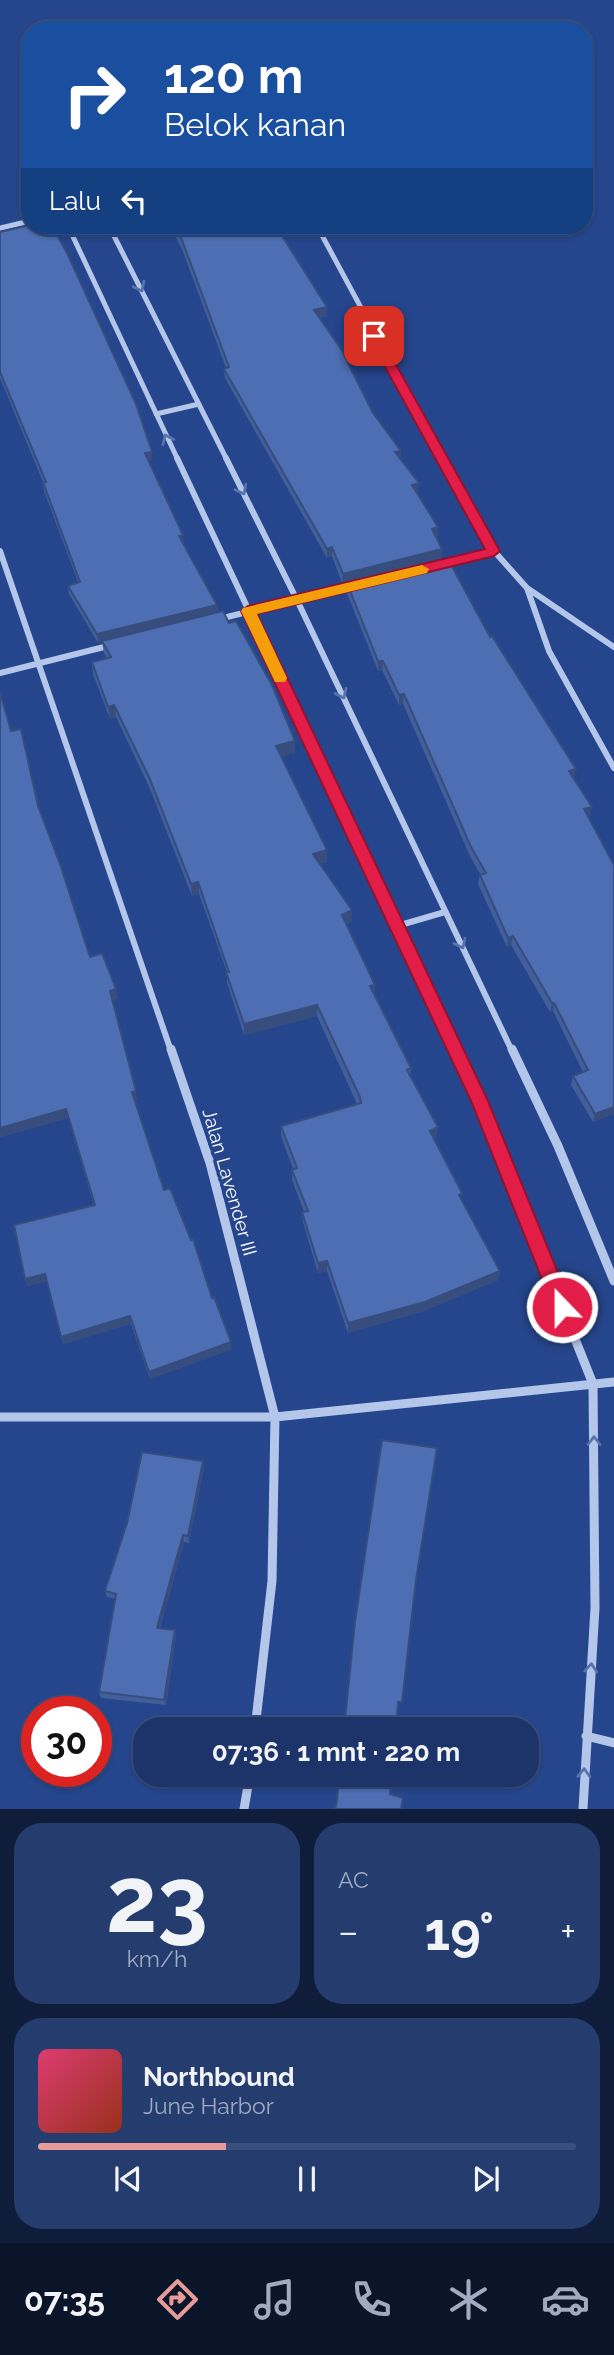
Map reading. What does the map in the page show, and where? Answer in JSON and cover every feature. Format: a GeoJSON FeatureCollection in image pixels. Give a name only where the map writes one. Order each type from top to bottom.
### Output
{"type":"FeatureCollection","features":[{"type":"Feature","properties":{"kind":"street"},"geometry":{"type":"LineString","coordinates":[[0,228],[21,223]]}},
{"type":"Feature","properties":{"kind":"street"},"geometry":{"type":"LineString","coordinates":[[72,235],[480,1101],[593,1384],[595,1608],[583,1809]]}},
{"type":"Feature","properties":{"kind":"street"},"geometry":{"type":"LineString","coordinates":[[114,235],[297,600],[558,1146],[614,1281]]}},
{"type":"Feature","properties":{"kind":"street"},"geometry":{"type":"LineString","coordinates":[[322,235],[400,385],[494,551],[527,587],[614,647]]}},
{"type":"Feature","properties":{"kind":"street"},"geometry":{"type":"LineString","coordinates":[[156,414],[198,404]]}},
{"type":"Feature","properties":{"kind":"street","name":"Jalan Lavender III"},"geometry":{"type":"LineString","coordinates":[[0,551],[210,1163],[275,1417],[272,1581],[256,1717]]}},
{"type":"Feature","properties":{"kind":"street"},"geometry":{"type":"LineString","coordinates":[[437,566],[494,551]]}},
{"type":"Feature","properties":{"kind":"street"},"geometry":{"type":"LineString","coordinates":[[209,621],[360,584]]}},
{"type":"Feature","properties":{"kind":"street"},"geometry":{"type":"LineString","coordinates":[[527,587],[549,651],[614,768]]}},
{"type":"Feature","properties":{"kind":"street"},"geometry":{"type":"LineString","coordinates":[[0,673],[116,644]]}},
{"type":"Feature","properties":{"kind":"street"},"geometry":{"type":"LineString","coordinates":[[397,926],[445,912]]}},
{"type":"Feature","properties":{"kind":"street"},"geometry":{"type":"LineString","coordinates":[[0,1417],[275,1417],[614,1382]]}},
{"type":"Feature","properties":{"kind":"street"},"geometry":{"type":"LineString","coordinates":[[586,1736],[614,1743]]}},
{"type":"Feature","properties":{"kind":"street"},"geometry":{"type":"LineString","coordinates":[[244,1809],[248,1787]]}},
{"type":"Feature","properties":{"kind":"building"},"geometry":{"type":"Polygon","coordinates":[[[21,227],[21,235],[57,235],[136,404],[152,452],[145,453],[183,535],[179,536],[217,605],[97,634],[68,586],[80,582],[43,482],[46,482],[0,372],[0,232],[21,227]]]}},
{"type":"Feature","properties":{"kind":"building"},"geometry":{"type":"Polygon","coordinates":[[[179,235],[282,235],[327,307],[314,310],[341,349],[373,413],[401,451],[395,452],[419,483],[412,485],[438,527],[432,529],[442,549],[343,574],[332,547],[327,549],[224,369],[229,367],[179,235]]]}},
{"type":"Feature","properties":{"kind":"building"},"geometry":{"type":"Polygon","coordinates":[[[448,559],[490,637],[492,636],[576,769],[569,771],[592,807],[584,809],[614,865],[614,1107],[595,1114],[573,1076],[588,1070],[554,1003],[513,936],[508,938],[480,875],[486,873],[471,847],[404,694],[399,695],[383,661],[378,661],[347,583],[448,559]]]}},
{"type":"Feature","properties":{"kind":"building"},"geometry":{"type":"Polygon","coordinates":[[[223,611],[229,623],[236,621],[272,685],[295,741],[276,746],[327,850],[313,854],[352,910],[342,915],[375,985],[370,986],[411,1068],[407,1070],[438,1127],[430,1131],[462,1193],[459,1195],[500,1271],[425,1302],[348,1323],[327,1261],[318,1263],[302,1212],[308,1211],[292,1170],[297,1168],[281,1126],[361,1103],[360,1097],[317,1005],[244,1024],[198,882],[191,884],[149,777],[114,705],[108,707],[92,662],[111,657],[102,641],[223,611]]]}},
{"type":"Feature","properties":{"kind":"building"},"geometry":{"type":"Polygon","coordinates":[[[0,692],[11,731],[21,729],[38,806],[90,957],[102,953],[116,989],[110,991],[136,1091],[132,1092],[164,1190],[170,1188],[191,1240],[193,1239],[212,1298],[214,1297],[231,1342],[149,1372],[130,1316],[61,1337],[45,1274],[25,1279],[14,1225],[95,1205],[66,1109],[0,1128],[0,692]]]}},
{"type":"Feature","properties":{"kind":"building"},"geometry":{"type":"Polygon","coordinates":[[[382,1440],[437,1448],[416,1580],[402,1702],[398,1702],[397,1717],[345,1717],[355,1622],[382,1440]]]}},
{"type":"Feature","properties":{"kind":"building"},"geometry":{"type":"Polygon","coordinates":[[[142,1452],[203,1461],[188,1536],[183,1535],[157,1628],[175,1630],[164,1700],[99,1692],[116,1594],[105,1591],[127,1523],[142,1452]]]}},
{"type":"Feature","properties":{"kind":"building"},"geometry":{"type":"Polygon","coordinates":[[[338,1787],[391,1787],[390,1794],[403,1798],[401,1809],[335,1809],[338,1787]]]}},
{"type":"Feature","properties":{"kind":"slow traffic"},"geometry":{"type":"LineString","coordinates":[[280,678],[248,611],[422,569]]}},
{"type":"Feature","properties":{"kind":"route"},"geometry":{"type":"LineString","coordinates":[[374,336],[494,551],[248,611],[480,1101],[562,1307]]}}]}
